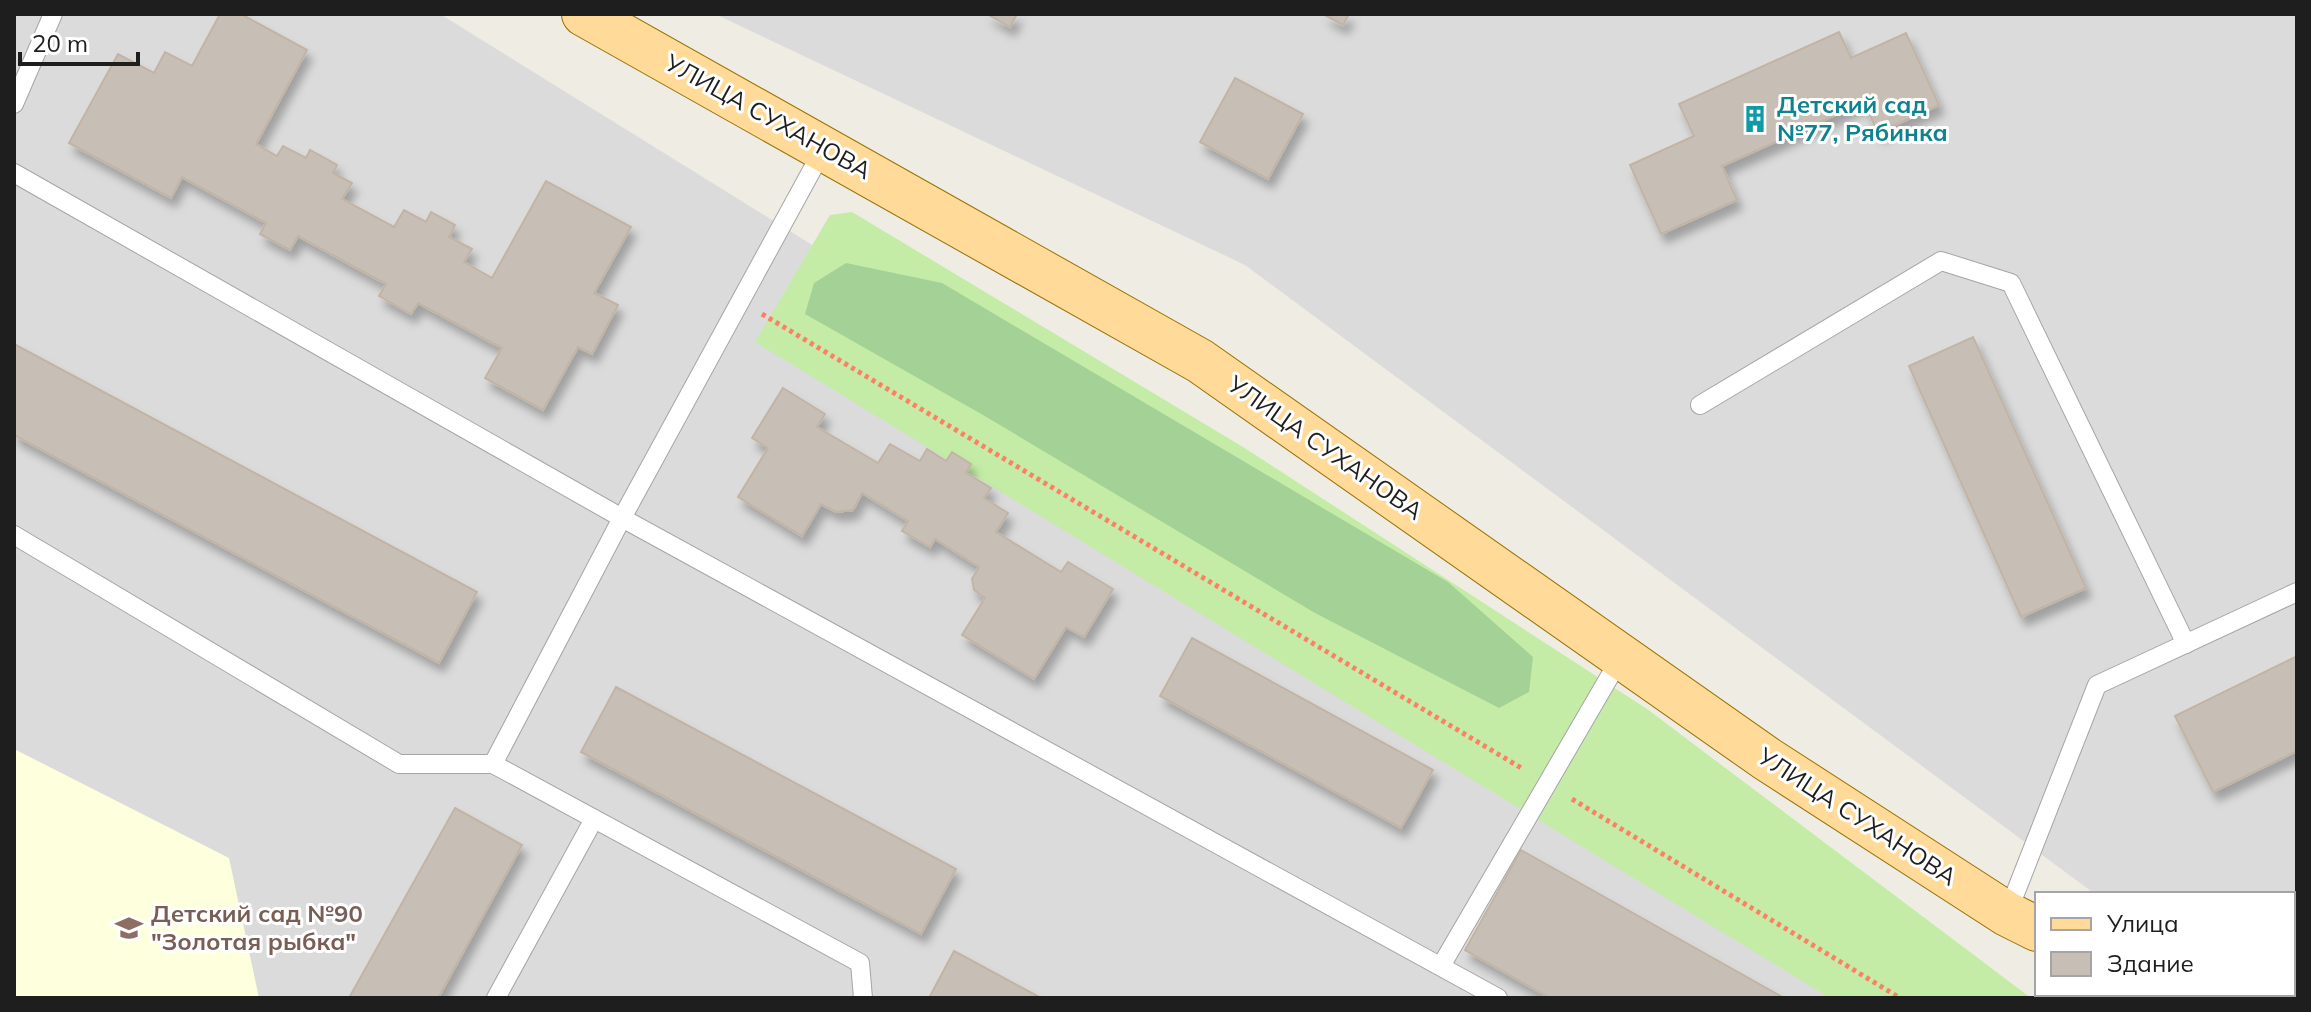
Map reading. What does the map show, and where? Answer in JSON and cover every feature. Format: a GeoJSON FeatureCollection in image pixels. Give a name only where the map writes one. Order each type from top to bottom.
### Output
{"type":"FeatureCollection","features":[{"type":"Feature","properties":{"kind":"main road","name":"УЛИЦА СУХАНОВА"},"geometry":{"type":"LineString","coordinates":[[584,14],[1200,361],[1767,759],[2022,921]]}},
{"type":"Feature","properties":{"kind":"lane"},"geometry":{"type":"LineString","coordinates":[[14,104],[53,14]]}},
{"type":"Feature","properties":{"kind":"lane"},"geometry":{"type":"LineString","coordinates":[[493,764],[622,518],[824,148]]}},
{"type":"Feature","properties":{"kind":"lane"},"geometry":{"type":"LineString","coordinates":[[14,173],[622,518],[1498,998]]}},
{"type":"Feature","properties":{"kind":"lane"},"geometry":{"type":"LineString","coordinates":[[1700,405],[1941,261],[2011,283],[2186,644]]}},
{"type":"Feature","properties":{"kind":"lane"},"geometry":{"type":"LineString","coordinates":[[14,535],[399,764],[493,764],[860,963],[863,998]]}},
{"type":"Feature","properties":{"kind":"lane"},"geometry":{"type":"LineString","coordinates":[[2022,921],[2097,685],[2297,592]]}},
{"type":"Feature","properties":{"kind":"lane"},"geometry":{"type":"LineString","coordinates":[[1441,966],[1621,657]]}},
{"type":"Feature","properties":{"kind":"lane"},"geometry":{"type":"LineString","coordinates":[[496,998],[594,819]]}},
{"type":"Feature","properties":{"kind":"path"},"geometry":{"type":"LineString","coordinates":[[740,301],[1900,998]]}},
{"type":"Feature","properties":{"kind":"shaded area"},"geometry":{"type":"Polygon","coordinates":[[[14,14],[440,14],[1755,830],[1951,998],[14,998],[14,14]]]}},
{"type":"Feature","properties":{"kind":"shaded area"},"geometry":{"type":"Polygon","coordinates":[[[715,14],[2297,14],[2297,998],[2234,996],[2295,996],[2295,892],[2092,892],[1245,265],[715,14]]]}},
{"type":"Feature","properties":{"kind":"shaded area","name":"Детский сад №90 \"Золотая рыбка\""},"geometry":{"type":"Polygon","coordinates":[[[16,750],[229,858],[259,998],[14,998],[16,750]]]}},
{"type":"Feature","properties":{"kind":"green space"},"geometry":{"type":"Polygon","coordinates":[[[852,212],[1243,447],[1647,709],[2031,998],[1830,998],[755,342],[830,215],[852,212]]]}},
{"type":"Feature","properties":{"kind":"green space"},"geometry":{"type":"Polygon","coordinates":[[[846,263],[942,283],[1448,582],[1533,657],[1529,692],[1499,708],[1315,613],[983,415],[805,314],[814,283],[846,263]]]}},
{"type":"Feature","properties":{"kind":"building"},"geometry":{"type":"Polygon","coordinates":[[[220,14],[241,14],[307,50],[256,144],[277,156],[283,146],[306,158],[310,150],[337,165],[333,173],[352,183],[342,199],[394,227],[404,210],[426,222],[431,212],[455,225],[449,237],[472,249],[464,262],[492,278],[546,181],[631,227],[594,293],[618,305],[592,354],[578,347],[543,410],[485,378],[502,348],[418,303],[411,314],[379,296],[386,284],[298,236],[290,250],[260,234],[266,223],[182,177],[171,198],[69,143],[118,54],[154,73],[165,52],[192,66],[220,14]]]}},
{"type":"Feature","properties":{"kind":"building"},"geometry":{"type":"Polygon","coordinates":[[[987,14],[1017,14],[1010,27],[987,14]]]}},
{"type":"Feature","properties":{"kind":"building"},"geometry":{"type":"Polygon","coordinates":[[[1323,14],[1349,14],[1343,25],[1323,14]]]}},
{"type":"Feature","properties":{"kind":"building","name":"Детский сад №77, Рябинка"},"geometry":{"type":"Polygon","coordinates":[[[1839,32],[1851,58],[1906,33],[1939,105],[1878,133],[1864,102],[1722,166],[1737,200],[1661,234],[1630,165],[1694,136],[1679,104],[1839,32]]]}},
{"type":"Feature","properties":{"kind":"building"},"geometry":{"type":"Polygon","coordinates":[[[1235,78],[1303,114],[1268,179],[1200,142],[1235,78]]]}},
{"type":"Feature","properties":{"kind":"building"},"geometry":{"type":"Polygon","coordinates":[[[1973,337],[2086,588],[2021,617],[1909,366],[1973,337]]]}},
{"type":"Feature","properties":{"kind":"building"},"geometry":{"type":"Polygon","coordinates":[[[14,344],[477,592],[439,663],[14,435],[14,344]]]}},
{"type":"Feature","properties":{"kind":"building"},"geometry":{"type":"Polygon","coordinates":[[[783,388],[825,414],[817,427],[878,463],[890,444],[920,461],[927,449],[946,461],[952,452],[971,464],[966,473],[991,488],[984,498],[1008,513],[996,532],[1061,572],[1068,562],[1113,589],[1084,637],[1066,627],[1034,679],[962,635],[985,598],[974,590],[972,579],[979,567],[935,539],[930,547],[902,531],[908,521],[862,493],[853,510],[836,512],[821,504],[802,536],[738,497],[768,448],[752,438],[783,388]]]}},
{"type":"Feature","properties":{"kind":"building"},"geometry":{"type":"Polygon","coordinates":[[[1192,638],[1433,770],[1401,828],[1160,696],[1192,638]]]}},
{"type":"Feature","properties":{"kind":"building"},"geometry":{"type":"Polygon","coordinates":[[[2297,656],[2297,751],[2213,792],[2175,716],[2297,656]]]}},
{"type":"Feature","properties":{"kind":"building"},"geometry":{"type":"Polygon","coordinates":[[[616,687],[956,869],[921,934],[581,752],[616,687]]]}},
{"type":"Feature","properties":{"kind":"building"},"geometry":{"type":"Polygon","coordinates":[[[455,808],[522,845],[438,998],[349,998],[455,808]]]}},
{"type":"Feature","properties":{"kind":"building"},"geometry":{"type":"Polygon","coordinates":[[[1521,850],[1784,998],[1550,998],[1465,950],[1521,850]]]}},
{"type":"Feature","properties":{"kind":"building"},"geometry":{"type":"Polygon","coordinates":[[[954,951],[1041,998],[929,998],[954,951]]]}},
{"type":"Feature","properties":{"kind":"place","name":"Детский сад №77, Рябинка"},"geometry":{"type":"Point","coordinates":[1755,119]}},
{"type":"Feature","properties":{"kind":"place","name":"Детский сад №90 \"Золотая рыбка\""},"geometry":{"type":"Point","coordinates":[129,928]}}]}
